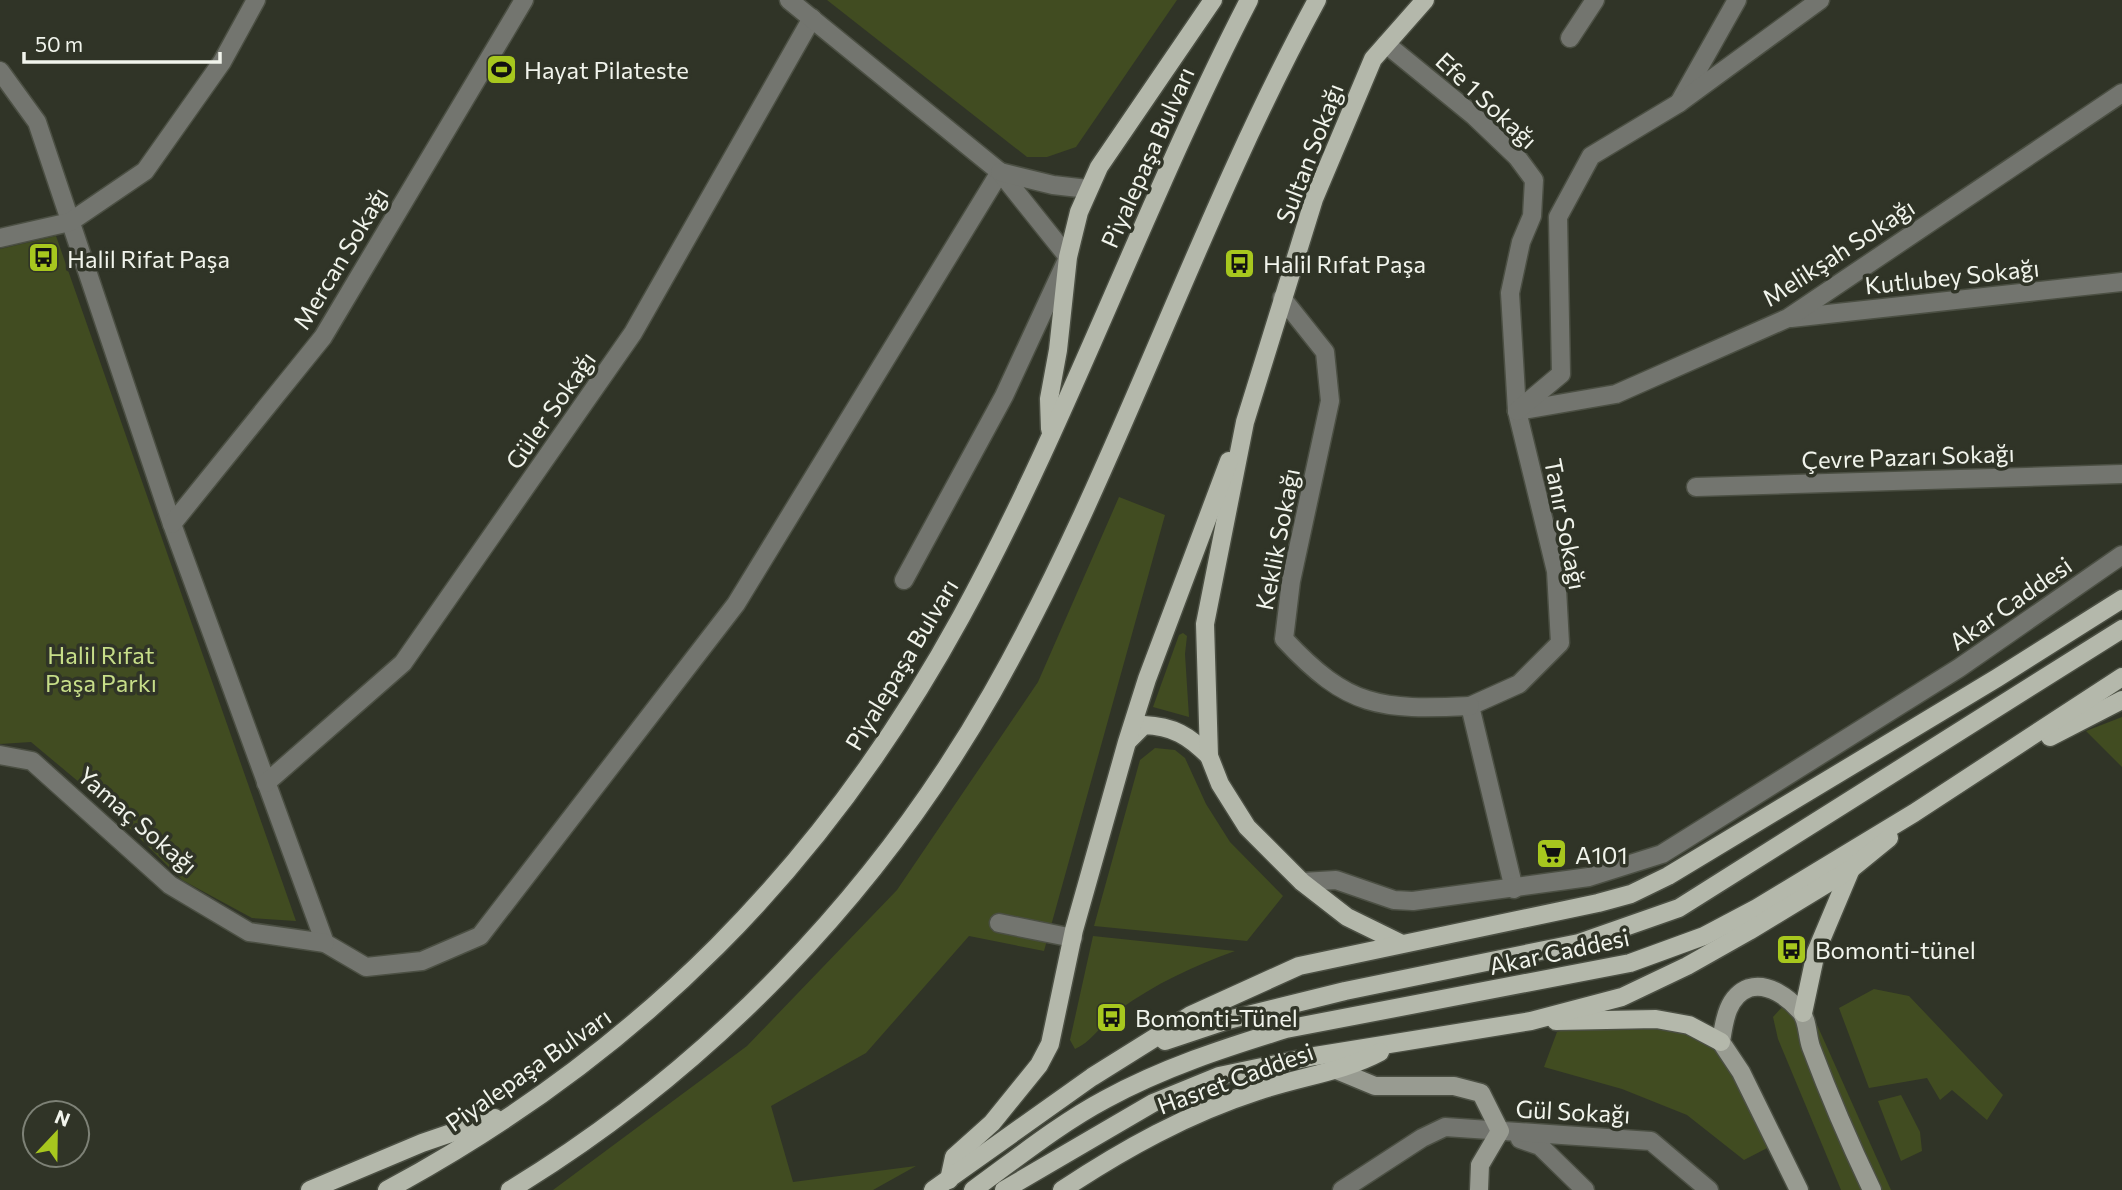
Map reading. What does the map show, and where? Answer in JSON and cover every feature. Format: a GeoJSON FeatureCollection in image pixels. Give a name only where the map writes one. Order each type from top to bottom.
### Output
{"type":"FeatureCollection","features":[{"type":"Feature","properties":{"kind":"main road"},"geometry":{"type":"LineString","coordinates":[[1193,25],[1202,0]]}},
{"type":"Feature","properties":{"kind":"main road"},"geometry":{"type":"LineString","coordinates":[[1050,432],[1049,398],[1058,350],[1068,257],[1088,189],[1099,167],[1193,25],[1213,0]]}},
{"type":"Feature","properties":{"kind":"main road","name":"Piyalepaşa Bulvarı"},"geometry":{"type":"LineString","coordinates":[[387,1190],[525,1108],[636,1023],[688,977],[734,933],[811,844],[892,734],[929,674],[981,578],[1050,432],[1172,159],[1249,0]]}},
{"type":"Feature","properties":{"kind":"main road"},"geometry":{"type":"LineString","coordinates":[[510,1190],[625,1114],[739,1015],[862,881],[955,754],[993,692],[1063,553],[1241,156],[1317,0]]}},
{"type":"Feature","properties":{"kind":"main road","name":"Sultan Sokağı"},"geometry":{"type":"LineString","coordinates":[[1245,422],[1314,199],[1349,112],[1373,59],[1425,0]]}},
{"type":"Feature","properties":{"kind":"main road"},"geometry":{"type":"LineString","coordinates":[[949,1180],[954,1157],[992,1123],[1039,1065],[1050,1044],[1073,938],[1127,741],[1210,507],[1245,422]]}},
{"type":"Feature","properties":{"kind":"main road"},"geometry":{"type":"LineString","coordinates":[[1245,422],[1205,624],[1209,756],[1220,785],[1247,827],[1303,882],[1347,917],[1400,943]]}},
{"type":"Feature","properties":{"kind":"main road"},"geometry":{"type":"LineString","coordinates":[[933,1190],[1092,1077],[1138,1051],[1191,1015],[1272,976],[1299,966],[1631,894],[1702,858],[2122,599]]}},
{"type":"Feature","properties":{"kind":"main road","name":"Akar Caddesi"},"geometry":{"type":"LineString","coordinates":[[1138,1051],[1228,1020],[1285,1005],[1579,943],[1679,908],[2122,629]]}},
{"type":"Feature","properties":{"kind":"main road","name":"Akar Caddesi"},"geometry":{"type":"LineString","coordinates":[[973,1190],[1103,1100],[1188,1061],[1286,1029],[1581,974],[1666,951],[1757,908],[1990,765],[2122,677]]}},
{"type":"Feature","properties":{"kind":"main road"},"geometry":{"type":"LineString","coordinates":[[1990,765],[2122,700]]}},
{"type":"Feature","properties":{"kind":"main road"},"geometry":{"type":"LineString","coordinates":[[1127,741],[1144,725],[1165,726],[1191,737],[1209,756]]}},
{"type":"Feature","properties":{"kind":"main road"},"geometry":{"type":"LineString","coordinates":[[1004,1190],[1153,1103],[1219,1076],[1315,1056],[1531,1021],[1622,997],[1749,931],[1851,869],[1914,813]]}},
{"type":"Feature","properties":{"kind":"main road"},"geometry":{"type":"LineString","coordinates":[[1851,869],[1816,952],[1803,1013],[1818,1065],[1872,1190]]}},
{"type":"Feature","properties":{"kind":"main road"},"geometry":{"type":"LineString","coordinates":[[1721,1042],[1728,1007],[1737,996],[1750,988],[1767,987],[1803,1013]]}},
{"type":"Feature","properties":{"kind":"main road"},"geometry":{"type":"LineString","coordinates":[[1531,1021],[1589,1023],[1656,1019],[1689,1025],[1721,1042],[1741,1072],[1799,1190]]}},
{"type":"Feature","properties":{"kind":"main road","name":"Hasret Caddesi"},"geometry":{"type":"LineString","coordinates":[[1062,1190],[1161,1129],[1260,1090],[1361,1062],[1393,1045]]}},
{"type":"Feature","properties":{"kind":"main road"},"geometry":{"type":"LineString","coordinates":[[1334,1069],[1375,1086],[1454,1086],[1481,1093],[1500,1132],[1480,1165],[1479,1190]]}},
{"type":"Feature","properties":{"kind":"main road"},"geometry":{"type":"LineString","coordinates":[[310,1190],[422,1143],[525,1108]]}},
{"type":"Feature","properties":{"kind":"street"},"geometry":{"type":"LineString","coordinates":[[0,237],[70,222],[145,171],[214,74],[256,0]]}},
{"type":"Feature","properties":{"kind":"street","name":"Mercan Sokağı"},"geometry":{"type":"LineString","coordinates":[[172,524],[323,337],[524,0]]}},
{"type":"Feature","properties":{"kind":"street"},"geometry":{"type":"LineString","coordinates":[[789,0],[1000,172],[1068,257],[1004,396],[905,580]]}},
{"type":"Feature","properties":{"kind":"street"},"geometry":{"type":"LineString","coordinates":[[1570,38],[1595,0]]}},
{"type":"Feature","properties":{"kind":"street"},"geometry":{"type":"LineString","coordinates":[[1679,103],[1737,0]]}},
{"type":"Feature","properties":{"kind":"street"},"geometry":{"type":"LineString","coordinates":[[1517,411],[1561,374],[1558,217],[1591,156],[1679,103],[1820,0]]}},
{"type":"Feature","properties":{"kind":"street","name":"Güler Sokağı"},"geometry":{"type":"LineString","coordinates":[[266,783],[403,663],[633,333],[812,18]]}},
{"type":"Feature","properties":{"kind":"street","name":"Efe 1 Sokağı"},"geometry":{"type":"LineString","coordinates":[[1386,44],[1474,115],[1517,157],[1534,180],[1532,216],[1521,242],[1510,293],[1517,411]]}},
{"type":"Feature","properties":{"kind":"street"},"geometry":{"type":"LineString","coordinates":[[0,71],[37,122],[172,524],[325,943],[366,967],[422,961],[480,936],[736,604],[1000,172]]}},
{"type":"Feature","properties":{"kind":"street","name":"Melikşah Sokağı"},"geometry":{"type":"LineString","coordinates":[[1517,411],[1616,394],[1788,318],[2122,93]]}},
{"type":"Feature","properties":{"kind":"street"},"geometry":{"type":"LineString","coordinates":[[1000,172],[1053,185],[1088,189]]}},
{"type":"Feature","properties":{"kind":"street","name":"Kutlubey Sokağı"},"geometry":{"type":"LineString","coordinates":[[1788,318],[2122,282]]}},
{"type":"Feature","properties":{"kind":"street","name":"Keklik Sokağı"},"geometry":{"type":"LineString","coordinates":[[1282,298],[1325,352],[1330,401],[1291,581],[1284,639],[1316,673],[1365,701],[1412,709],[1470,706]]}},
{"type":"Feature","properties":{"kind":"street","name":"Tanır Sokağı"},"geometry":{"type":"LineString","coordinates":[[1470,706],[1519,684],[1560,643],[1556,571],[1517,411]]}},
{"type":"Feature","properties":{"kind":"street","name":"Çevre Pazarı Sokağı"},"geometry":{"type":"LineString","coordinates":[[1696,487],[2122,474]]}},
{"type":"Feature","properties":{"kind":"street","name":"Akar Caddesi"},"geometry":{"type":"LineString","coordinates":[[1514,889],[1589,877],[1662,854],[1959,668],[2122,555]]}},
{"type":"Feature","properties":{"kind":"street"},"geometry":{"type":"LineString","coordinates":[[1303,882],[1336,880],[1394,900],[1413,901],[1514,889],[1470,706]]}},
{"type":"Feature","properties":{"kind":"street","name":"Yamaç Sokağı"},"geometry":{"type":"LineString","coordinates":[[0,755],[32,761],[170,885],[249,932],[325,943]]}},
{"type":"Feature","properties":{"kind":"street"},"geometry":{"type":"LineString","coordinates":[[999,923],[1073,938]]}},
{"type":"Feature","properties":{"kind":"street"},"geometry":{"type":"LineString","coordinates":[[1342,1190],[1422,1138],[1444,1127],[1500,1132],[1540,1146],[1585,1190]]}},
{"type":"Feature","properties":{"kind":"street","name":"Gül Sokağı"},"geometry":{"type":"LineString","coordinates":[[1500,1132],[1651,1140],[1709,1190]]}},
{"type":"Feature","properties":{"kind":"green space"},"geometry":{"type":"Polygon","coordinates":[[[827,0],[1177,0],[1076,147],[1047,157],[1027,157],[827,0]]]}},
{"type":"Feature","properties":{"kind":"green space","name":"Halil Rıfat Paşa Parkı"},"geometry":{"type":"Polygon","coordinates":[[[56,236],[296,921],[252,918],[182,880],[104,803],[31,742],[0,744],[0,249],[56,236]]]}},
{"type":"Feature","properties":{"kind":"green space"},"geometry":{"type":"Polygon","coordinates":[[[1119,497],[1165,515],[1044,951],[969,936],[866,1053],[771,1106],[793,1182],[916,1166],[873,1190],[553,1190],[747,1046],[897,890],[1038,682],[1119,497]]]}},
{"type":"Feature","properties":{"kind":"green space"},"geometry":{"type":"Polygon","coordinates":[[[1183,633],[1187,636],[1185,654],[1189,717],[1153,707],[1179,635],[1183,633]]]}},
{"type":"Feature","properties":{"kind":"green space"},"geometry":{"type":"Polygon","coordinates":[[[2122,717],[2122,767],[2086,731],[2122,717]]]}},
{"type":"Feature","properties":{"kind":"green space"},"geometry":{"type":"Polygon","coordinates":[[[1155,748],[1175,750],[1185,758],[1206,804],[1230,842],[1283,896],[1247,941],[1094,926],[1140,760],[1155,748]]]}},
{"type":"Feature","properties":{"kind":"green space"},"geometry":{"type":"Polygon","coordinates":[[[1093,936],[1235,951],[1189,969],[1146,992],[1119,1010],[1087,1042],[1075,1049],[1070,1040],[1093,936]]]}},
{"type":"Feature","properties":{"kind":"green space"},"geometry":{"type":"Polygon","coordinates":[[[1874,989],[1909,996],[2003,1095],[1987,1120],[1952,1090],[1940,1100],[1927,1078],[1869,1088],[1839,1008],[1874,989]]]}},
{"type":"Feature","properties":{"kind":"green space"},"geometry":{"type":"Polygon","coordinates":[[[1799,1002],[1818,1027],[1891,1190],[1841,1190],[1778,1039],[1773,1017],[1783,1006],[1799,1002]]]}},
{"type":"Feature","properties":{"kind":"green space"},"geometry":{"type":"Polygon","coordinates":[[[1656,1019],[1721,1042],[1773,1145],[1744,1160],[1687,1115],[1622,1089],[1544,1067],[1557,1032],[1589,1023],[1656,1019]]]}},
{"type":"Feature","properties":{"kind":"green space"},"geometry":{"type":"Polygon","coordinates":[[[1901,1095],[1920,1132],[1922,1151],[1901,1161],[1878,1101],[1901,1095]]]}},
{"type":"Feature","properties":{"kind":"place","name":"Hayat Pilateste"},"geometry":{"type":"Point","coordinates":[501,69]}},
{"type":"Feature","properties":{"kind":"place","name":"Halil Rifat Paşa"},"geometry":{"type":"Point","coordinates":[44,258]}},
{"type":"Feature","properties":{"kind":"place","name":"Halil Rıfat Paşa"},"geometry":{"type":"Point","coordinates":[1240,263]}},
{"type":"Feature","properties":{"kind":"place","name":"A101"},"geometry":{"type":"Point","coordinates":[1552,854]}},
{"type":"Feature","properties":{"kind":"place","name":"Bomonti-tünel"},"geometry":{"type":"Point","coordinates":[1792,949]}},
{"type":"Feature","properties":{"kind":"place","name":"Bomonti-Tünel"},"geometry":{"type":"Point","coordinates":[1112,1017]}}]}
